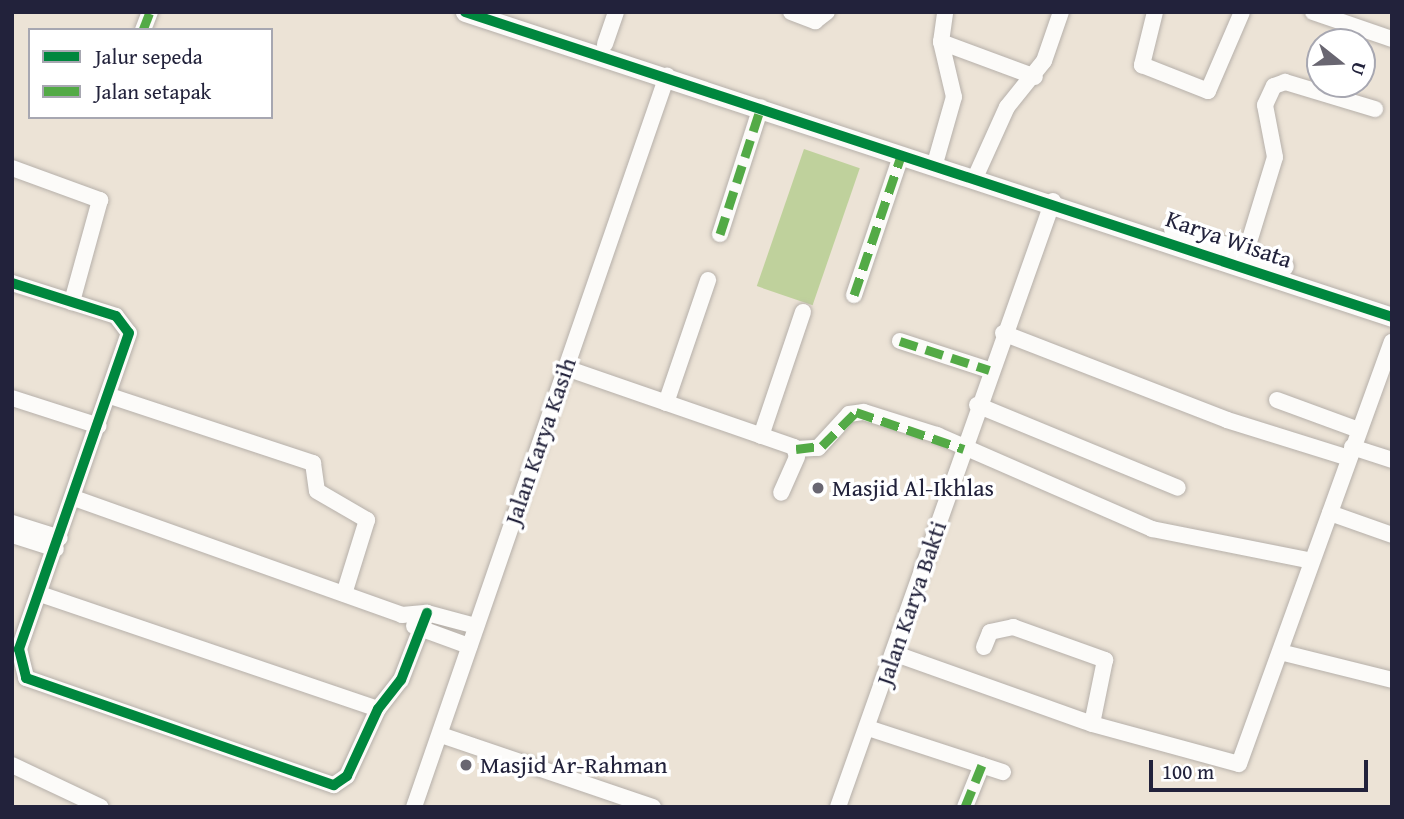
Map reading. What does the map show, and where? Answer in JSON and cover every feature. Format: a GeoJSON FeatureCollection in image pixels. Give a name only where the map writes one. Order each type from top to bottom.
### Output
{"type":"FeatureCollection","features":[{"type":"Feature","properties":{"kind":"street"},"geometry":{"type":"LineString","coordinates":[[465,12],[761,107],[901,156],[936,162],[954,97],[941,42],[945,12]]}},
{"type":"Feature","properties":{"kind":"street","name":"Karya Wisata"},"geometry":{"type":"LineString","coordinates":[[503,12],[605,44],[936,162],[1246,252],[1392,305]]}},
{"type":"Feature","properties":{"kind":"street"},"geometry":{"type":"LineString","coordinates":[[791,12],[815,21],[827,12]]}},
{"type":"Feature","properties":{"kind":"street"},"geometry":{"type":"LineString","coordinates":[[976,174],[1007,107],[1035,77],[1062,12]]}},
{"type":"Feature","properties":{"kind":"street"},"geometry":{"type":"LineString","coordinates":[[1155,12],[1142,65],[1208,91],[1242,12]]}},
{"type":"Feature","properties":{"kind":"street"},"geometry":{"type":"LineString","coordinates":[[1321,13],[1392,39]]}},
{"type":"Feature","properties":{"kind":"street"},"geometry":{"type":"LineString","coordinates":[[605,44],[610,14]]}},
{"type":"Feature","properties":{"kind":"street"},"geometry":{"type":"LineString","coordinates":[[941,42],[1035,77]]}},
{"type":"Feature","properties":{"kind":"street","name":"Jalan Karya Kasih"},"geometry":{"type":"LineString","coordinates":[[414,807],[667,76]]}},
{"type":"Feature","properties":{"kind":"street"},"geometry":{"type":"LineString","coordinates":[[1246,252],[1275,157],[1265,104],[1274,86],[1285,82],[1375,109]]}},
{"type":"Feature","properties":{"kind":"street"},"geometry":{"type":"LineString","coordinates":[[720,234],[761,107]]}},
{"type":"Feature","properties":{"kind":"street"},"geometry":{"type":"LineString","coordinates":[[854,295],[901,156]]}},
{"type":"Feature","properties":{"kind":"street"},"geometry":{"type":"LineString","coordinates":[[12,168],[100,200],[100,217],[72,302]]}},
{"type":"Feature","properties":{"kind":"street","name":"Karya Wisata"},"geometry":{"type":"LineString","coordinates":[[976,174],[1392,317]]}},
{"type":"Feature","properties":{"kind":"street","name":"Jalan Karya Bakti"},"geometry":{"type":"LineString","coordinates":[[838,807],[964,449],[989,370],[1053,201]]}},
{"type":"Feature","properties":{"kind":"street"},"geometry":{"type":"LineString","coordinates":[[666,403],[708,280]]}},
{"type":"Feature","properties":{"kind":"street"},"geometry":{"type":"LineString","coordinates":[[12,283],[116,316],[128,328],[110,396],[40,594],[16,648],[19,668],[33,681],[329,784],[347,776],[378,709],[401,680],[427,613]]}},
{"type":"Feature","properties":{"kind":"street"},"geometry":{"type":"LineString","coordinates":[[761,436],[803,312]]}},
{"type":"Feature","properties":{"kind":"street"},"geometry":{"type":"LineString","coordinates":[[1003,333],[1227,420],[1392,460]]}},
{"type":"Feature","properties":{"kind":"street"},"geometry":{"type":"LineString","coordinates":[[900,341],[989,370]]}},
{"type":"Feature","properties":{"kind":"street"},"geometry":{"type":"LineString","coordinates":[[893,653],[1092,724],[1239,764],[1392,342]]}},
{"type":"Feature","properties":{"kind":"street"},"geometry":{"type":"LineString","coordinates":[[566,368],[796,449],[822,446],[856,412],[964,449],[1152,529],[1312,561]]}},
{"type":"Feature","properties":{"kind":"street"},"geometry":{"type":"LineString","coordinates":[[110,396],[313,464],[317,491],[367,520],[344,594]]}},
{"type":"Feature","properties":{"kind":"street"},"geometry":{"type":"LineString","coordinates":[[12,398],[99,426]]}},
{"type":"Feature","properties":{"kind":"street"},"geometry":{"type":"LineString","coordinates":[[1277,400],[1359,430]]}},
{"type":"Feature","properties":{"kind":"street"},"geometry":{"type":"LineString","coordinates":[[977,405],[1178,488]]}},
{"type":"Feature","properties":{"kind":"street"},"geometry":{"type":"LineString","coordinates":[[780,493],[796,449]]}},
{"type":"Feature","properties":{"kind":"street"},"geometry":{"type":"LineString","coordinates":[[74,498],[402,615],[421,633],[469,646]]}},
{"type":"Feature","properties":{"kind":"street"},"geometry":{"type":"LineString","coordinates":[[1330,513],[1392,535]]}},
{"type":"Feature","properties":{"kind":"street"},"geometry":{"type":"LineString","coordinates":[[12,523],[58,544]]}},
{"type":"Feature","properties":{"kind":"street"},"geometry":{"type":"LineString","coordinates":[[12,535],[58,544]]}},
{"type":"Feature","properties":{"kind":"street"},"geometry":{"type":"LineString","coordinates":[[40,594],[378,709]]}},
{"type":"Feature","properties":{"kind":"street"},"geometry":{"type":"LineString","coordinates":[[402,615],[427,613],[476,626]]}},
{"type":"Feature","properties":{"kind":"street"},"geometry":{"type":"LineString","coordinates":[[984,647],[990,632],[1013,627],[1105,660],[1092,724]]}},
{"type":"Feature","properties":{"kind":"street"},"geometry":{"type":"LineString","coordinates":[[1280,652],[1356,676],[1392,680]]}},
{"type":"Feature","properties":{"kind":"street"},"geometry":{"type":"LineString","coordinates":[[866,732],[1003,772]]}},
{"type":"Feature","properties":{"kind":"street"},"geometry":{"type":"LineString","coordinates":[[441,735],[653,807]]}},
{"type":"Feature","properties":{"kind":"street"},"geometry":{"type":"LineString","coordinates":[[12,765],[101,807]]}},
{"type":"Feature","properties":{"kind":"street"},"geometry":{"type":"LineString","coordinates":[[965,807],[982,765]]}},
{"type":"Feature","properties":{"kind":"green space"},"geometry":{"type":"Polygon","coordinates":[[[804,149],[860,168],[813,305],[757,286],[804,149]]]}},
{"type":"Feature","properties":{"kind":"marked path"},"geometry":{"type":"LineString","coordinates":[[144,28],[150,12]]}},
{"type":"Feature","properties":{"kind":"marked path"},"geometry":{"type":"LineString","coordinates":[[720,234],[761,107]]}},
{"type":"Feature","properties":{"kind":"marked path"},"geometry":{"type":"LineString","coordinates":[[854,295],[901,156]]}},
{"type":"Feature","properties":{"kind":"marked path"},"geometry":{"type":"LineString","coordinates":[[900,341],[989,370]]}},
{"type":"Feature","properties":{"kind":"marked path"},"geometry":{"type":"LineString","coordinates":[[796,449],[822,446],[856,412],[964,449]]}},
{"type":"Feature","properties":{"kind":"marked path"},"geometry":{"type":"LineString","coordinates":[[965,807],[982,765]]}},
{"type":"Feature","properties":{"kind":"cycle path"},"geometry":{"type":"LineString","coordinates":[[465,12],[1392,317]]}},
{"type":"Feature","properties":{"kind":"cycle path"},"geometry":{"type":"LineString","coordinates":[[12,283],[116,316],[129,333],[19,649],[26,678],[334,785],[347,776],[378,709],[401,680],[427,613]]}},
{"type":"Feature","properties":{"kind":"place","name":"Masjid Al-Ikhlas"},"geometry":{"type":"Point","coordinates":[818,488]}},
{"type":"Feature","properties":{"kind":"place","name":"Masjid Ar-Rahman"},"geometry":{"type":"Point","coordinates":[466,765]}}]}
